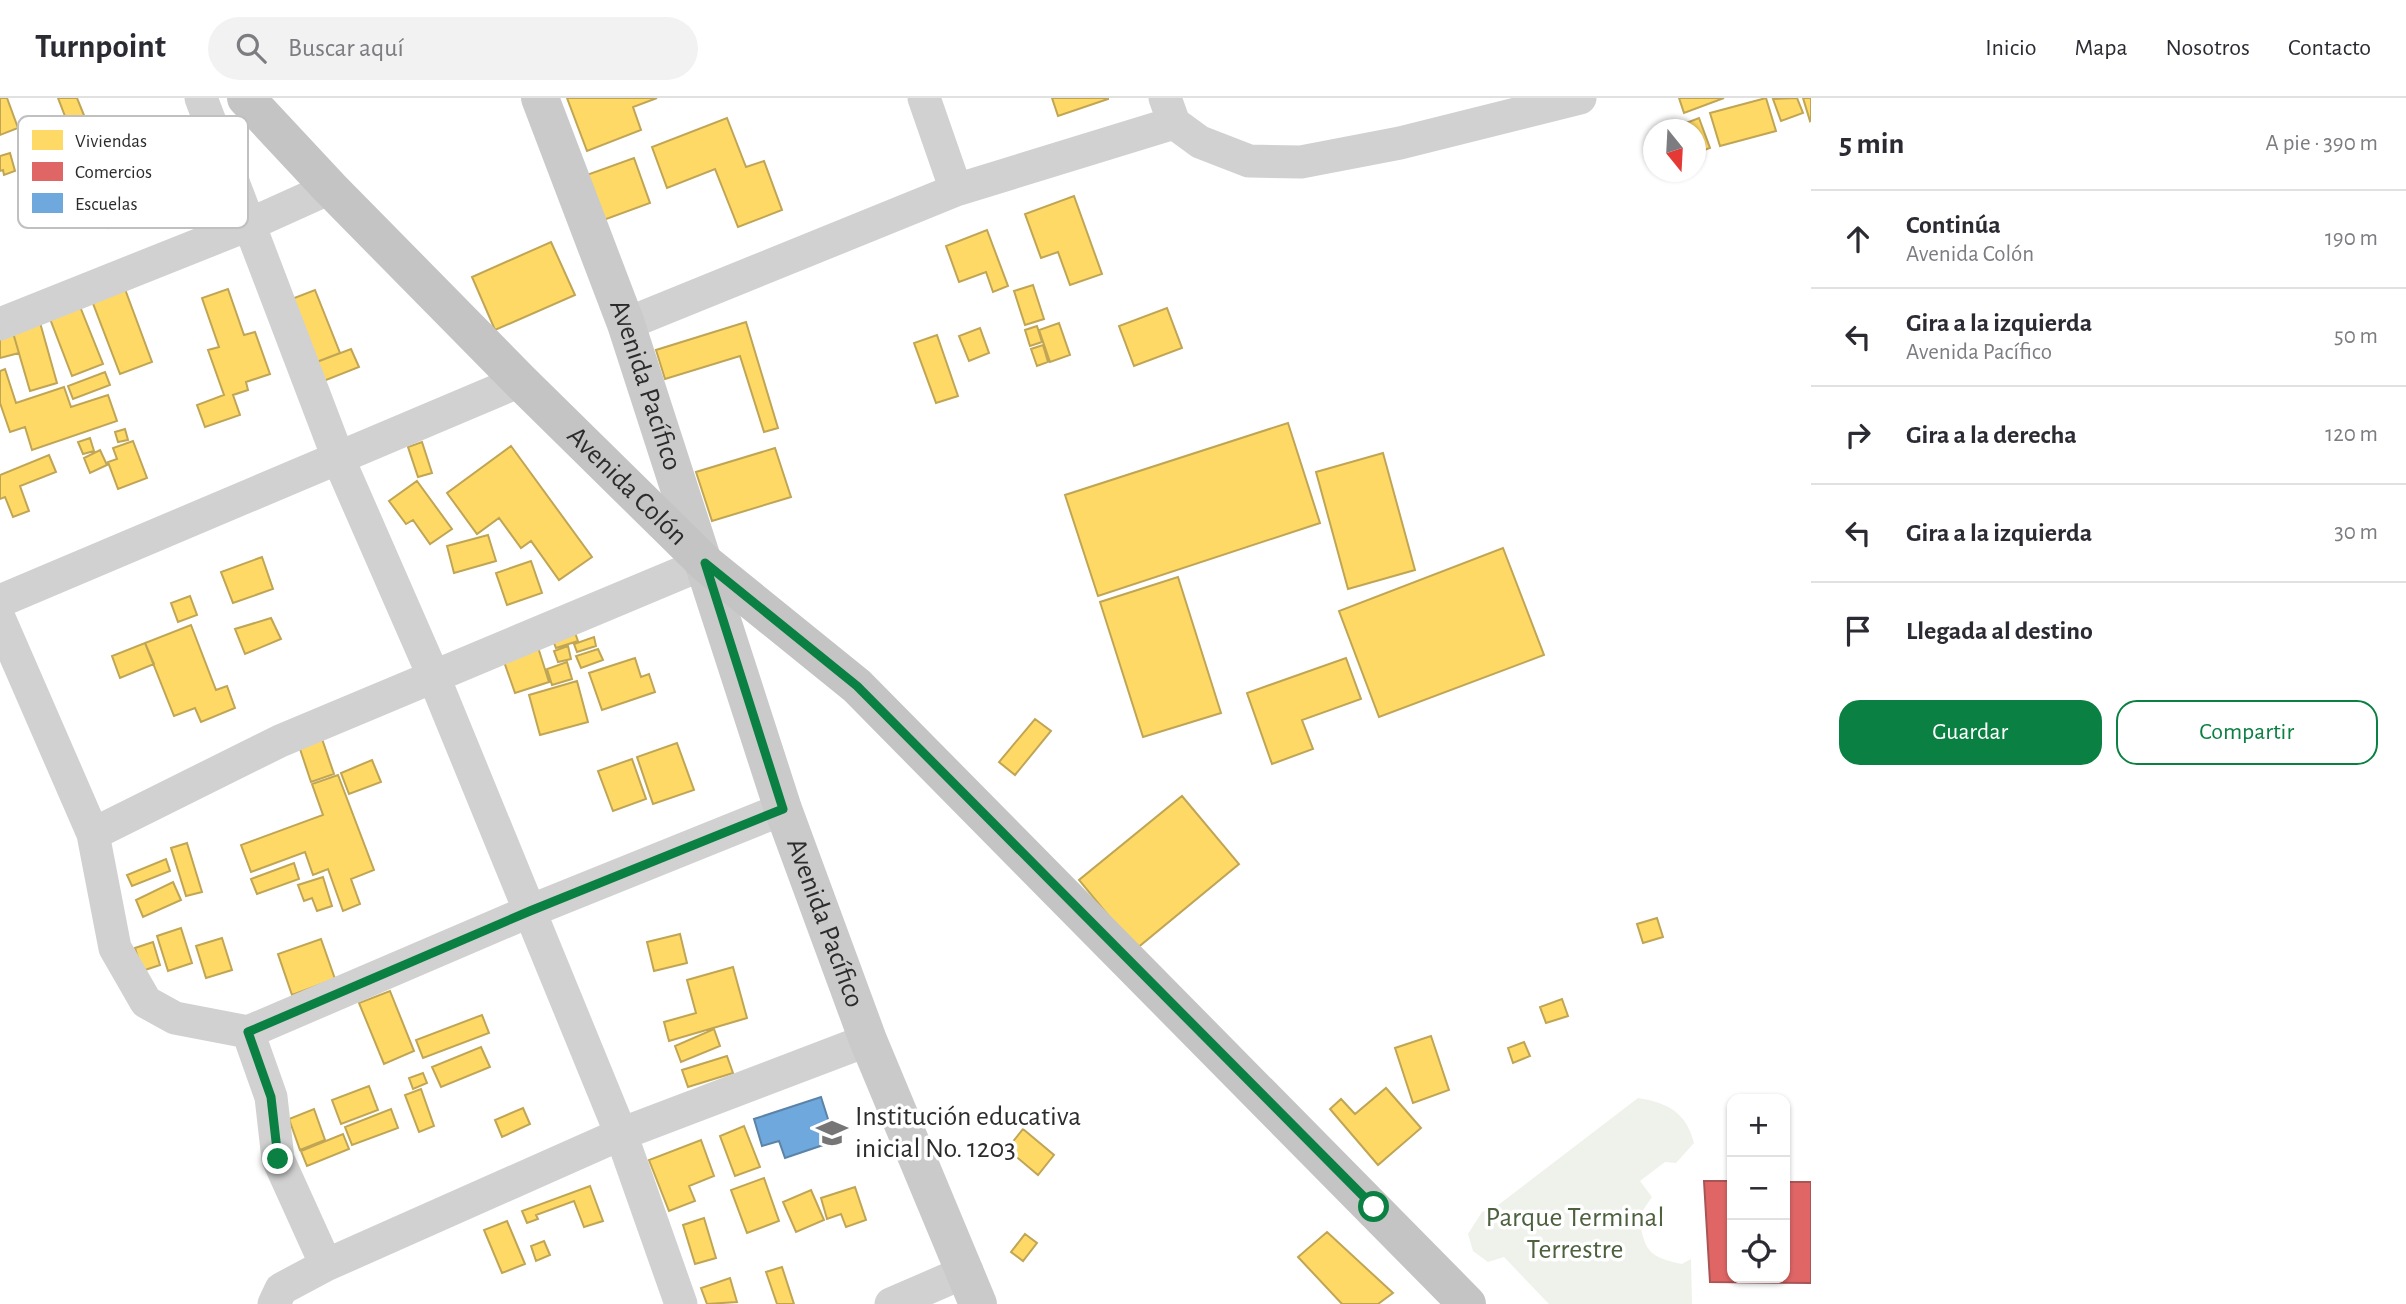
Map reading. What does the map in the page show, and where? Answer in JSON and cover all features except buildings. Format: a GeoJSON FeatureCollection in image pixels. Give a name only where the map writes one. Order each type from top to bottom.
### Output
{"type":"FeatureCollection","features":[{"type":"Feature","properties":{"kind":"main road","name":"Avenida Colón"},"geometry":{"type":"LineString","coordinates":[[246,98],[330,188],[520,381],[705,563],[857,686],[1466,1304]]}},
{"type":"Feature","properties":{"kind":"street"},"geometry":{"type":"LineString","coordinates":[[201,98],[208,116]]}},
{"type":"Feature","properties":{"kind":"street","name":"Avenida Pacífico"},"geometry":{"type":"LineString","coordinates":[[540,98],[626,324],[783,809],[867,1040],[972,1288]]}},
{"type":"Feature","properties":{"kind":"street"},"geometry":{"type":"LineString","coordinates":[[924,98],[956,190]]}},
{"type":"Feature","properties":{"kind":"street"},"geometry":{"type":"LineString","coordinates":[[626,324],[956,190],[1170,110],[1200,142],[1249,161],[1301,162],[1400,143],[1580,98]]}},
{"type":"Feature","properties":{"kind":"street"},"geometry":{"type":"LineString","coordinates":[[330,188],[248,225],[339,460],[433,675],[621,1134],[681,1304]]}},
{"type":"Feature","properties":{"kind":"street"},"geometry":{"type":"LineString","coordinates":[[0,324],[240,228]]}},
{"type":"Feature","properties":{"kind":"street"},"geometry":{"type":"LineString","coordinates":[[0,601],[339,460],[520,381]]}},
{"type":"Feature","properties":{"kind":"street"},"geometry":{"type":"LineString","coordinates":[[93,834],[280,741],[705,563]]}},
{"type":"Feature","properties":{"kind":"street"},"geometry":{"type":"LineString","coordinates":[[0,620],[93,834],[116,948],[146,1002],[174,1018],[248,1032],[530,911],[783,809]]}},
{"type":"Feature","properties":{"kind":"street"},"geometry":{"type":"LineString","coordinates":[[248,1032],[271,1097],[278,1159],[326,1265]]}},
{"type":"Feature","properties":{"kind":"street"},"geometry":{"type":"LineString","coordinates":[[274,1304],[281,1290],[326,1265],[621,1134],[867,1040]]}},
{"type":"Feature","properties":{"kind":"street"},"geometry":{"type":"LineString","coordinates":[[891,1304],[972,1288]]}},
{"type":"Feature","properties":{"kind":"green space","name":"Parque Terminal Terrestre"},"geometry":{"type":"Polygon","coordinates":[[[1638,1098],[1667,1106],[1681,1116],[1694,1143],[1676,1163],[1665,1162],[1640,1181],[1652,1197],[1639,1216],[1649,1250],[1661,1258],[1682,1264],[1691,1259],[1692,1304],[1549,1304],[1504,1257],[1488,1262],[1473,1251],[1468,1234],[1482,1212],[1497,1206],[1638,1098]]]}},
{"type":"Feature","properties":{"kind":"place","name":"Institución educativa inicial No. 1203"},"geometry":{"type":"Point","coordinates":[832,1133]}},
{"type":"Feature","properties":{"kind":"route"},"geometry":{"type":"LineString","coordinates":[[278,1159],[271,1097],[248,1032],[530,911],[783,809],[705,563],[857,686],[1374,1207]]}}]}
